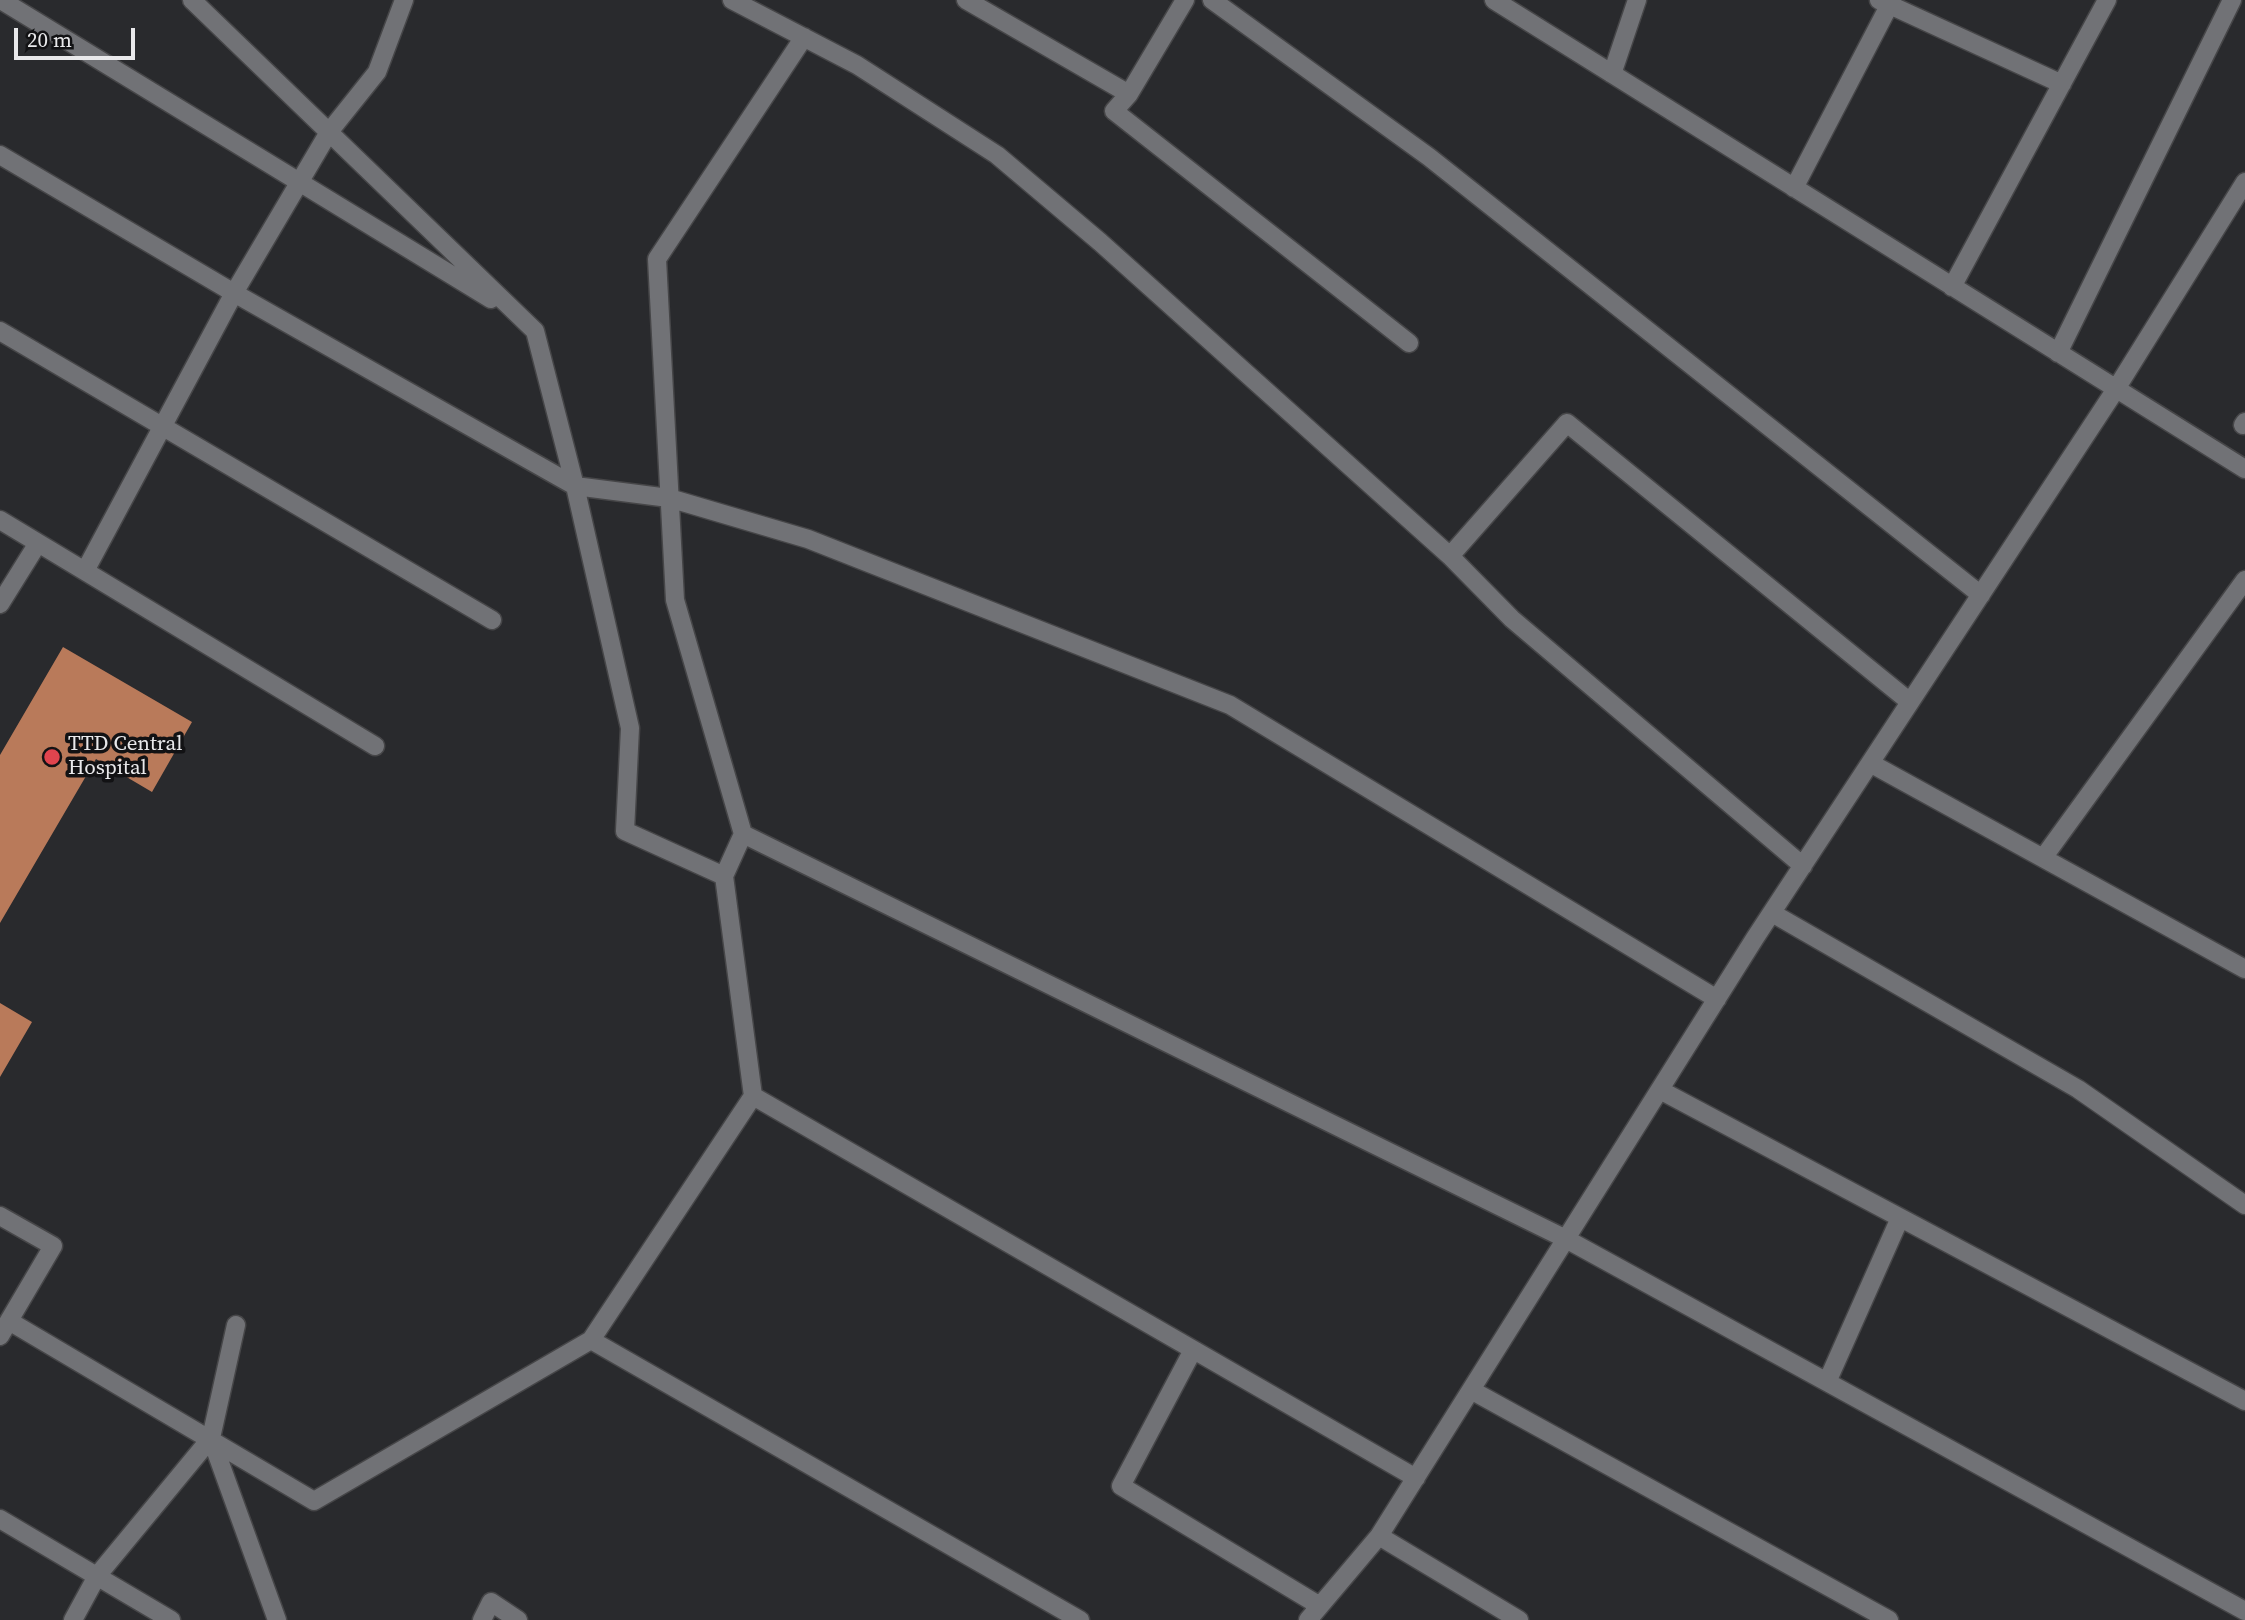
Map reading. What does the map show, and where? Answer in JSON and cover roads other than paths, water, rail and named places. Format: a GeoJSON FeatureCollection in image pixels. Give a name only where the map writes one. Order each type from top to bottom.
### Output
{"type":"FeatureCollection","features":[{"type":"Feature","properties":{"kind":"street"},"geometry":{"type":"LineString","coordinates":[[1,0],[521,317]]}},
{"type":"Feature","properties":{"kind":"street"},"geometry":{"type":"LineString","coordinates":[[192,0],[535,331],[575,486],[630,728],[625,831],[724,876]]}},
{"type":"Feature","properties":{"kind":"street"},"geometry":{"type":"LineString","coordinates":[[85,571],[234,293],[329,132],[377,72],[404,0]]}},
{"type":"Feature","properties":{"kind":"street"},"geometry":{"type":"LineString","coordinates":[[732,0],[857,65],[997,155],[1100,242],[1450,556],[1512,619],[1803,866]]}},
{"type":"Feature","properties":{"kind":"street"},"geometry":{"type":"LineString","coordinates":[[966,0],[1129,94]]}},
{"type":"Feature","properties":{"kind":"street"},"geometry":{"type":"LineString","coordinates":[[1185,0],[1129,94],[1114,111],[1409,344]]}},
{"type":"Feature","properties":{"kind":"street"},"geometry":{"type":"LineString","coordinates":[[1212,0],[1429,157],[1981,595]]}},
{"type":"Feature","properties":{"kind":"street"},"geometry":{"type":"LineString","coordinates":[[1494,0],[2245,469]]}},
{"type":"Feature","properties":{"kind":"street"},"geometry":{"type":"LineString","coordinates":[[1612,74],[1637,0]]}},
{"type":"Feature","properties":{"kind":"street"},"geometry":{"type":"LineString","coordinates":[[1952,287],[2107,0]]}},
{"type":"Feature","properties":{"kind":"street"},"geometry":{"type":"LineString","coordinates":[[2058,353],[2232,0]]}},
{"type":"Feature","properties":{"kind":"street"},"geometry":{"type":"LineString","coordinates":[[1794,188],[1887,2],[2062,84]]}},
{"type":"Feature","properties":{"kind":"street"},"geometry":{"type":"LineString","coordinates":[[0,1216],[53,1246],[5,1328],[211,1438],[314,1500],[591,1340],[752,1096],[724,876],[743,834],[675,600],[657,258],[803,37]]}},
{"type":"Feature","properties":{"kind":"street"},"geometry":{"type":"LineString","coordinates":[[0,155],[234,293],[575,486],[670,498],[808,539],[1230,705],[1717,999]]}},
{"type":"Feature","properties":{"kind":"street"},"geometry":{"type":"LineString","coordinates":[[1193,1350],[1121,1486],[1314,1613],[1379,1536],[1772,913],[2116,389],[2245,182]]}},
{"type":"Feature","properties":{"kind":"street"},"geometry":{"type":"LineString","coordinates":[[0,331],[492,620]]}},
{"type":"Feature","properties":{"kind":"street"},"geometry":{"type":"LineString","coordinates":[[1450,556],[1567,423],[1910,702]]}},
{"type":"Feature","properties":{"kind":"street"},"geometry":{"type":"LineString","coordinates":[[0,520],[375,746]]}},
{"type":"Feature","properties":{"kind":"street"},"geometry":{"type":"LineString","coordinates":[[0,604],[38,542]]}},
{"type":"Feature","properties":{"kind":"street"},"geometry":{"type":"LineString","coordinates":[[2043,858],[2245,580]]}},
{"type":"Feature","properties":{"kind":"street"},"geometry":{"type":"LineString","coordinates":[[1870,763],[2245,969]]}},
{"type":"Feature","properties":{"kind":"street"},"geometry":{"type":"LineString","coordinates":[[743,834],[1566,1239],[2245,1611]]}},
{"type":"Feature","properties":{"kind":"street"},"geometry":{"type":"LineString","coordinates":[[1772,913],[2078,1089],[2245,1205]]}},
{"type":"Feature","properties":{"kind":"street"},"geometry":{"type":"LineString","coordinates":[[1660,1090],[2245,1401]]}},
{"type":"Feature","properties":{"kind":"street"},"geometry":{"type":"LineString","coordinates":[[752,1096],[1416,1478]]}},
{"type":"Feature","properties":{"kind":"street"},"geometry":{"type":"LineString","coordinates":[[1828,1382],[1900,1218]]}},
{"type":"Feature","properties":{"kind":"street"},"geometry":{"type":"LineString","coordinates":[[73,1620],[97,1576],[211,1438],[236,1325]]}},
{"type":"Feature","properties":{"kind":"street"},"geometry":{"type":"LineString","coordinates":[[591,1340],[1080,1620]]}},
{"type":"Feature","properties":{"kind":"street"},"geometry":{"type":"LineString","coordinates":[[1471,1390],[1889,1620]]}},
{"type":"Feature","properties":{"kind":"street"},"geometry":{"type":"LineString","coordinates":[[211,1438],[276,1620]]}},
{"type":"Feature","properties":{"kind":"street"},"geometry":{"type":"LineString","coordinates":[[0,1519],[171,1620]]}},
{"type":"Feature","properties":{"kind":"street"},"geometry":{"type":"LineString","coordinates":[[1379,1536],[1518,1620]]}},
{"type":"Feature","properties":{"kind":"street"},"geometry":{"type":"LineString","coordinates":[[482,1620],[491,1602],[518,1620]]}},
{"type":"Feature","properties":{"kind":"place","name":"TTD Central Hospital"},"geometry":{"type":"Point","coordinates":[52,757]}}]}
